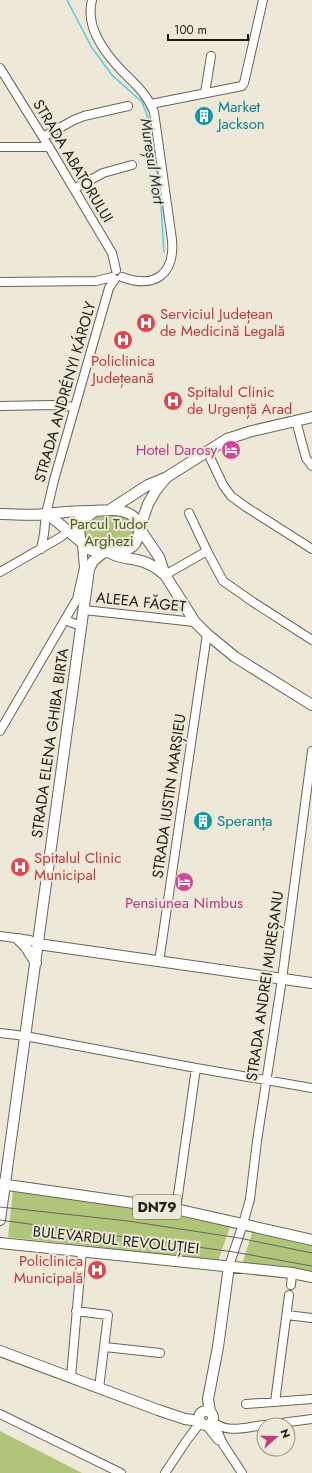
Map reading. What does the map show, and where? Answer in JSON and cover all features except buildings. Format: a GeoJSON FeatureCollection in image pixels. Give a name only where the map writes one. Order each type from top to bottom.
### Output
{"type":"FeatureCollection","features":[{"type":"Feature","properties":{"kind":"main road"},"geometry":{"type":"LineString","coordinates":[[111,510],[148,485],[167,477],[207,451],[234,436],[312,417]]}},
{"type":"Feature","properties":{"kind":"main road"},"geometry":{"type":"LineString","coordinates":[[106,552],[124,551],[130,548],[136,541],[148,504],[156,490],[167,477]]}},
{"type":"Feature","properties":{"kind":"main road"},"geometry":{"type":"LineString","coordinates":[[0,514],[46,514],[66,511],[111,510],[131,514],[136,519],[140,528],[159,557],[165,575],[195,622],[235,657],[311,704]]}},
{"type":"Feature","properties":{"kind":"main road"},"geometry":{"type":"LineString","coordinates":[[82,543],[80,529],[82,523],[88,515],[95,511]]}},
{"type":"Feature","properties":{"kind":"main road"},"geometry":{"type":"LineString","coordinates":[[46,514],[89,549],[138,560],[151,565],[165,575]]}},
{"type":"Feature","properties":{"kind":"main road","name":"STRADA ELENA GHIBA BIRTA"},"geometry":{"type":"LineString","coordinates":[[2,1184],[36,963],[90,566],[95,559],[106,552]]}},
{"type":"Feature","properties":{"kind":"main road"},"geometry":{"type":"LineString","coordinates":[[18,939],[26,947],[36,963]]}},
{"type":"Feature","properties":{"kind":"main road"},"geometry":{"type":"LineString","coordinates":[[38,944],[312,983]]}},
{"type":"Feature","properties":{"kind":"main road"},"geometry":{"type":"LineString","coordinates":[[0,1220],[2,1184]]}},
{"type":"Feature","properties":{"kind":"main road","name":"DN79"},"geometry":{"type":"LineString","coordinates":[[2,1184],[176,1209],[312,1240]]}},
{"type":"Feature","properties":{"kind":"main road","name":"BULEVARDUL REVOLUȚIEI"},"geometry":{"type":"LineString","coordinates":[[0,1243],[229,1266],[292,1273],[312,1277]]}},
{"type":"Feature","properties":{"kind":"main road"},"geometry":{"type":"LineString","coordinates":[[0,1351],[186,1419],[206,1420],[229,1266]]}},
{"type":"Feature","properties":{"kind":"street"},"geometry":{"type":"LineString","coordinates":[[151,104],[241,87],[244,83],[263,0]]}},
{"type":"Feature","properties":{"kind":"street"},"geometry":{"type":"LineString","coordinates":[[0,282],[96,281],[116,276],[140,281],[150,281],[159,278],[167,269],[172,254],[169,218],[156,122],[151,104],[144,93],[122,71],[104,49],[91,22],[90,1]]}},
{"type":"Feature","properties":{"kind":"street"},"geometry":{"type":"LineString","coordinates":[[205,93],[211,56]]}},
{"type":"Feature","properties":{"kind":"street","name":"STRADA ABATORULUI"},"geometry":{"type":"LineString","coordinates":[[0,68],[112,253],[116,276]]}},
{"type":"Feature","properties":{"kind":"street"},"geometry":{"type":"LineString","coordinates":[[43,137],[84,116],[128,106]]}},
{"type":"Feature","properties":{"kind":"street"},"geometry":{"type":"LineString","coordinates":[[0,147],[49,147]]}},
{"type":"Feature","properties":{"kind":"street"},"geometry":{"type":"LineString","coordinates":[[74,189],[103,173],[132,165]]}},
{"type":"Feature","properties":{"kind":"street","name":"STRADA ANDRÉNYI KÁROLY"},"geometry":{"type":"LineString","coordinates":[[41,549],[46,514],[74,407],[109,288],[116,276]]}},
{"type":"Feature","properties":{"kind":"street"},"geometry":{"type":"LineString","coordinates":[[0,406],[74,407]]}},
{"type":"Feature","properties":{"kind":"street"},"geometry":{"type":"LineString","coordinates":[[296,421],[306,458],[312,466]]}},
{"type":"Feature","properties":{"kind":"street"},"geometry":{"type":"LineString","coordinates":[[207,451],[231,496],[312,549]]}},
{"type":"Feature","properties":{"kind":"street"},"geometry":{"type":"LineString","coordinates":[[0,572],[61,537],[68,531],[84,511]]}},
{"type":"Feature","properties":{"kind":"street"},"geometry":{"type":"LineString","coordinates":[[189,513],[223,581],[252,602],[312,640]]}},
{"type":"Feature","properties":{"kind":"street"},"geometry":{"type":"LineString","coordinates":[[0,731],[78,596],[84,563],[82,543]]}},
{"type":"Feature","properties":{"kind":"street"},"geometry":{"type":"LineString","coordinates":[[165,575],[207,551]]}},
{"type":"Feature","properties":{"kind":"street","name":"ALEEA FĂGET"},"geometry":{"type":"LineString","coordinates":[[84,610],[195,622]]}},
{"type":"Feature","properties":{"kind":"street"},"geometry":{"type":"LineString","coordinates":[[65,620],[81,626]]}},
{"type":"Feature","properties":{"kind":"street","name":"STRADA IUSTIN MARȘIEU"},"geometry":{"type":"LineString","coordinates":[[159,962],[207,634]]}},
{"type":"Feature","properties":{"kind":"street","name":"STRADA ANDREI MUREȘANU"},"geometry":{"type":"LineString","coordinates":[[243,1224],[250,1199],[266,1080],[282,979],[312,751]]}},
{"type":"Feature","properties":{"kind":"street"},"geometry":{"type":"LineString","coordinates":[[0,936],[30,940],[38,944]]}},
{"type":"Feature","properties":{"kind":"street"},"geometry":{"type":"LineString","coordinates":[[0,1033],[25,1036],[312,1088]]}},
{"type":"Feature","properties":{"kind":"street"},"geometry":{"type":"LineString","coordinates":[[176,1209],[196,1068]]}},
{"type":"Feature","properties":{"kind":"street"},"geometry":{"type":"LineString","coordinates":[[229,1266],[243,1224]]}},
{"type":"Feature","properties":{"kind":"street"},"geometry":{"type":"LineString","coordinates":[[71,1377],[82,1251]]}},
{"type":"Feature","properties":{"kind":"street"},"geometry":{"type":"LineString","coordinates":[[291,1285],[292,1273]]}},
{"type":"Feature","properties":{"kind":"street"},"geometry":{"type":"LineString","coordinates":[[275,1402],[289,1295]]}},
{"type":"Feature","properties":{"kind":"street"},"geometry":{"type":"LineString","coordinates":[[76,1311],[108,1315],[100,1388]]}},
{"type":"Feature","properties":{"kind":"street"},"geometry":{"type":"LineString","coordinates":[[287,1315],[312,1318]]}},
{"type":"Feature","properties":{"kind":"street"},"geometry":{"type":"LineString","coordinates":[[105,1347],[160,1352]]}},
{"type":"Feature","properties":{"kind":"street"},"geometry":{"type":"LineString","coordinates":[[246,1404],[312,1399]]}},
{"type":"Feature","properties":{"kind":"street"},"geometry":{"type":"LineString","coordinates":[[0,1414],[121,1473]]}},
{"type":"Feature","properties":{"kind":"street"},"geometry":{"type":"LineString","coordinates":[[296,1421],[312,1419]]}},
{"type":"Feature","properties":{"kind":"street"},"geometry":{"type":"LineString","coordinates":[[206,1420],[220,1427],[230,1429],[256,1426]]}},
{"type":"Feature","properties":{"kind":"street"},"geometry":{"type":"LineString","coordinates":[[206,1420],[242,1473]]}},
{"type":"Feature","properties":{"kind":"street"},"geometry":{"type":"LineString","coordinates":[[165,1473],[187,1440],[206,1420]]}},
{"type":"Feature","properties":{"kind":"street"},"geometry":{"type":"LineString","coordinates":[[224,1446],[225,1439],[230,1429]]}},
{"type":"Feature","properties":{"kind":"green space","name":"Parcul Tudor Arghezi"},"geometry":{"type":"Polygon","coordinates":[[[115,516],[127,518],[133,524],[134,528],[130,544],[109,548],[88,545],[83,537],[84,526],[93,517],[115,516]]]}},
{"type":"Feature","properties":{"kind":"green space"},"geometry":{"type":"Polygon","coordinates":[[[13,1190],[172,1212],[231,1224],[218,1261],[8,1237],[13,1190]]]}},
{"type":"Feature","properties":{"kind":"green space"},"geometry":{"type":"Polygon","coordinates":[[[253,1230],[312,1244],[312,1273],[242,1264],[253,1230]]]}},
{"type":"Feature","properties":{"kind":"green space"},"geometry":{"type":"Polygon","coordinates":[[[0,1431],[82,1473],[0,1473],[0,1431]]]}},
{"type":"Feature","properties":{"kind":"waterway","name":"Mureșul Mort"},"geometry":{"type":"LineString","coordinates":[[67,0],[92,48],[112,75],[142,102],[146,112],[150,126],[160,190],[164,252]]}},
{"type":"Feature","properties":{"kind":"tram line"},"geometry":{"type":"LineString","coordinates":[[0,1207],[128,1221],[239,1238],[312,1253]]}},
{"type":"Feature","properties":{"kind":"tram line"},"geometry":{"type":"LineString","coordinates":[[0,1220],[234,1252],[312,1266]]}},
{"type":"Feature","properties":{"kind":"place","name":"Market Jackson"},"geometry":{"type":"Point","coordinates":[204,116]}},
{"type":"Feature","properties":{"kind":"place","name":"Serviciul Județean de Medicină Legală"},"geometry":{"type":"Point","coordinates":[146,323]}},
{"type":"Feature","properties":{"kind":"place","name":"Policlinica Județeană"},"geometry":{"type":"Point","coordinates":[123,340]}},
{"type":"Feature","properties":{"kind":"place","name":"Spitalul Clinic de Urgență Arad"},"geometry":{"type":"Point","coordinates":[173,401]}},
{"type":"Feature","properties":{"kind":"place","name":"Hotel Darosy"},"geometry":{"type":"Point","coordinates":[231,450]}},
{"type":"Feature","properties":{"kind":"place","name":"Speranța"},"geometry":{"type":"Point","coordinates":[203,821]}},
{"type":"Feature","properties":{"kind":"place","name":"Spitalul Clinic Municipal"},"geometry":{"type":"Point","coordinates":[20,867]}},
{"type":"Feature","properties":{"kind":"place","name":"Pensiunea Nimbus"},"geometry":{"type":"Point","coordinates":[184,882]}},
{"type":"Feature","properties":{"kind":"place","name":"Policlinica Municipală"},"geometry":{"type":"Point","coordinates":[97,1270]}}]}
